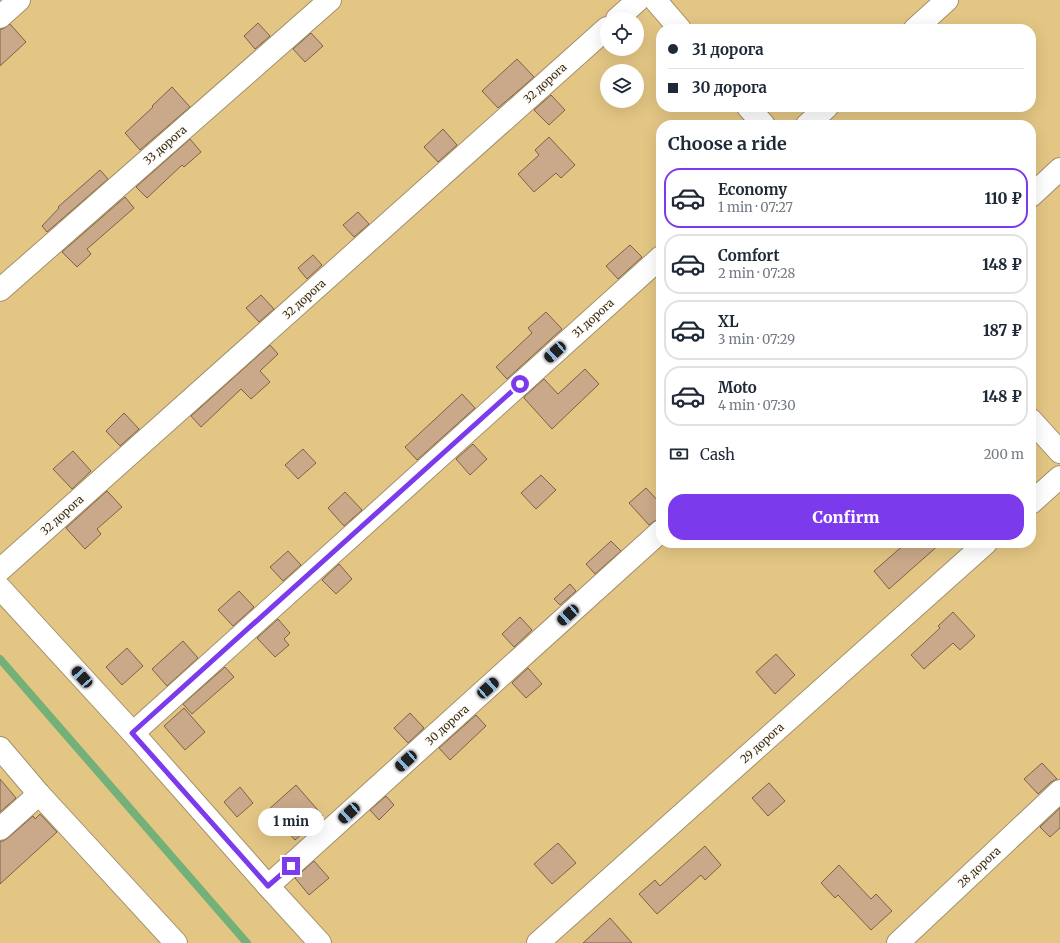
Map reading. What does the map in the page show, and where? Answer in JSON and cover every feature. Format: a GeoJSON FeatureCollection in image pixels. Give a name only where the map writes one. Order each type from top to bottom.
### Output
{"type":"FeatureCollection","features":[{"type":"Feature","properties":{"kind":"street"},"geometry":{"type":"LineString","coordinates":[[0,16],[19,0]]}},
{"type":"Feature","properties":{"kind":"street","name":"33 дорога"},"geometry":{"type":"LineString","coordinates":[[0,290],[330,0]]}},
{"type":"Feature","properties":{"kind":"street"},"geometry":{"type":"LineString","coordinates":[[625,12],[638,0]]}},
{"type":"Feature","properties":{"kind":"street"},"geometry":{"type":"LineString","coordinates":[[655,0],[676,24]]}},
{"type":"Feature","properties":{"kind":"street"},"geometry":{"type":"LineString","coordinates":[[920,24],[947,0]]}},
{"type":"Feature","properties":{"kind":"street","name":"32 дорога"},"geometry":{"type":"LineString","coordinates":[[0,570],[600,34]]}},
{"type":"Feature","properties":{"kind":"street"},"geometry":{"type":"LineString","coordinates":[[752,112],[760,120]]}},
{"type":"Feature","properties":{"kind":"street"},"geometry":{"type":"LineString","coordinates":[[813,120],[821,112]]}},
{"type":"Feature","properties":{"kind":"street"},"geometry":{"type":"LineString","coordinates":[[1036,191],[1060,169]]}},
{"type":"Feature","properties":{"kind":"street","name":"31 дорога"},"geometry":{"type":"LineString","coordinates":[[132,733],[656,261]]}},
{"type":"Feature","properties":{"kind":"street"},"geometry":{"type":"LineString","coordinates":[[1036,426],[1060,452]]}},
{"type":"Feature","properties":{"kind":"street"},"geometry":{"type":"LineString","coordinates":[[1036,499],[1060,477]]}},
{"type":"Feature","properties":{"kind":"street","name":"30 дорога"},"geometry":{"type":"LineString","coordinates":[[268,886],[656,536]]}},
{"type":"Feature","properties":{"kind":"street","name":"29 дорога"},"geometry":{"type":"LineString","coordinates":[[538,943],[980,548]]}},
{"type":"Feature","properties":{"kind":"street"},"geometry":{"type":"LineString","coordinates":[[0,588],[320,943]]}},
{"type":"Feature","properties":{"kind":"street"},"geometry":{"type":"LineString","coordinates":[[0,748],[39,794],[176,943]]}},
{"type":"Feature","properties":{"kind":"street","name":"28 дорога"},"geometry":{"type":"LineString","coordinates":[[898,943],[1060,791]]}},
{"type":"Feature","properties":{"kind":"street"},"geometry":{"type":"LineString","coordinates":[[0,829],[39,794]]}},
{"type":"Feature","properties":{"kind":"shaded area"},"geometry":{"type":"Polygon","coordinates":[[[0,0],[1060,0],[1060,943],[0,943],[0,0]]]}},
{"type":"Feature","properties":{"kind":"building"},"geometry":{"type":"Polygon","coordinates":[[[258,23],[270,36],[255,49],[244,36],[258,23]]]}},
{"type":"Feature","properties":{"kind":"building"},"geometry":{"type":"Polygon","coordinates":[[[10,24],[26,42],[0,66],[0,29],[3,29],[10,24]]]}},
{"type":"Feature","properties":{"kind":"building"},"geometry":{"type":"Polygon","coordinates":[[[311,33],[323,46],[305,62],[293,49],[311,33]]]}},
{"type":"Feature","properties":{"kind":"building"},"geometry":{"type":"Polygon","coordinates":[[[517,59],[534,77],[498,108],[482,91],[517,59]]]}},
{"type":"Feature","properties":{"kind":"building"},"geometry":{"type":"Polygon","coordinates":[[[172,87],[190,107],[140,150],[125,133],[172,87]]]}},
{"type":"Feature","properties":{"kind":"building"},"geometry":{"type":"Polygon","coordinates":[[[551,95],[565,110],[549,125],[534,110],[551,95]]]}},
{"type":"Feature","properties":{"kind":"building"},"geometry":{"type":"Polygon","coordinates":[[[443,129],[457,145],[438,162],[424,147],[443,129]]]}},
{"type":"Feature","properties":{"kind":"building"},"geometry":{"type":"Polygon","coordinates":[[[549,137],[575,165],[561,178],[556,173],[534,192],[518,174],[539,155],[535,150],[549,137]]]}},
{"type":"Feature","properties":{"kind":"building"},"geometry":{"type":"Polygon","coordinates":[[[190,139],[201,152],[184,167],[182,165],[147,198],[136,187],[190,139]]]}},
{"type":"Feature","properties":{"kind":"building"},"geometry":{"type":"Polygon","coordinates":[[[100,170],[108,179],[47,232],[42,226],[59,208],[58,207],[100,170]]]}},
{"type":"Feature","properties":{"kind":"building"},"geometry":{"type":"Polygon","coordinates":[[[125,197],[134,208],[87,249],[91,254],[77,267],[62,252],[125,197]]]}},
{"type":"Feature","properties":{"kind":"building"},"geometry":{"type":"Polygon","coordinates":[[[358,212],[369,224],[354,237],[343,225],[358,212]]]}},
{"type":"Feature","properties":{"kind":"building"},"geometry":{"type":"Polygon","coordinates":[[[630,245],[642,257],[618,279],[606,266],[630,245]]]}},
{"type":"Feature","properties":{"kind":"building"},"geometry":{"type":"Polygon","coordinates":[[[313,255],[322,265],[307,279],[298,268],[313,255]]]}},
{"type":"Feature","properties":{"kind":"building"},"geometry":{"type":"Polygon","coordinates":[[[261,295],[274,309],[259,322],[246,308],[261,295]]]}},
{"type":"Feature","properties":{"kind":"building"},"geometry":{"type":"Polygon","coordinates":[[[546,312],[562,329],[507,379],[496,367],[532,333],[528,328],[546,312]]]}},
{"type":"Feature","properties":{"kind":"building"},"geometry":{"type":"Polygon","coordinates":[[[270,345],[278,354],[260,371],[270,382],[251,399],[241,389],[201,427],[191,416],[270,345]]]}},
{"type":"Feature","properties":{"kind":"building"},"geometry":{"type":"Polygon","coordinates":[[[585,369],[599,384],[552,429],[524,397],[544,379],[558,394],[585,369]]]}},
{"type":"Feature","properties":{"kind":"building"},"geometry":{"type":"Polygon","coordinates":[[[462,394],[475,408],[417,460],[405,447],[462,394]]]}},
{"type":"Feature","properties":{"kind":"building"},"geometry":{"type":"Polygon","coordinates":[[[124,413],[139,429],[120,446],[106,431],[124,413]]]}},
{"type":"Feature","properties":{"kind":"building"},"geometry":{"type":"Polygon","coordinates":[[[473,444],[487,459],[470,475],[456,459],[473,444]]]}},
{"type":"Feature","properties":{"kind":"building"},"geometry":{"type":"Polygon","coordinates":[[[303,449],[316,463],[298,479],[285,465],[303,449]]]}},
{"type":"Feature","properties":{"kind":"building"},"geometry":{"type":"Polygon","coordinates":[[[73,451],[91,471],[72,489],[53,469],[73,451]]]}},
{"type":"Feature","properties":{"kind":"building"},"geometry":{"type":"Polygon","coordinates":[[[541,475],[556,490],[536,509],[521,493],[541,475]]]}},
{"type":"Feature","properties":{"kind":"building"},"geometry":{"type":"Polygon","coordinates":[[[646,488],[656,499],[656,520],[649,525],[629,503],[646,488]]]}},
{"type":"Feature","properties":{"kind":"building"},"geometry":{"type":"Polygon","coordinates":[[[107,491],[122,507],[97,529],[101,534],[85,549],[66,528],[107,491]]]}},
{"type":"Feature","properties":{"kind":"building"},"geometry":{"type":"Polygon","coordinates":[[[345,492],[362,510],[344,526],[328,508],[345,492]]]}},
{"type":"Feature","properties":{"kind":"building"},"geometry":{"type":"Polygon","coordinates":[[[611,541],[621,551],[595,574],[586,564],[611,541]]]}},
{"type":"Feature","properties":{"kind":"building"},"geometry":{"type":"Polygon","coordinates":[[[900,548],[935,548],[889,589],[874,571],[900,548]]]}},
{"type":"Feature","properties":{"kind":"building"},"geometry":{"type":"Polygon","coordinates":[[[288,551],[301,565],[283,581],[270,567],[288,551]]]}},
{"type":"Feature","properties":{"kind":"building"},"geometry":{"type":"Polygon","coordinates":[[[339,564],[352,579],[336,594],[322,580],[339,564]]]}},
{"type":"Feature","properties":{"kind":"building"},"geometry":{"type":"Polygon","coordinates":[[[570,584],[576,591],[560,605],[554,599],[570,584]]]}},
{"type":"Feature","properties":{"kind":"building"},"geometry":{"type":"Polygon","coordinates":[[[239,591],[254,607],[233,626],[218,610],[239,591]]]}},
{"type":"Feature","properties":{"kind":"building"},"geometry":{"type":"Polygon","coordinates":[[[953,612],[975,636],[960,650],[953,643],[924,669],[911,655],[940,628],[938,626],[953,612]]]}},
{"type":"Feature","properties":{"kind":"building"},"geometry":{"type":"Polygon","coordinates":[[[520,617],[532,630],[514,647],[502,634],[520,617]]]}},
{"type":"Feature","properties":{"kind":"building"},"geometry":{"type":"Polygon","coordinates":[[[278,619],[290,633],[284,639],[289,645],[275,657],[257,638],[278,619]]]}},
{"type":"Feature","properties":{"kind":"building"},"geometry":{"type":"Polygon","coordinates":[[[183,641],[198,658],[167,686],[152,669],[183,641]]]}},
{"type":"Feature","properties":{"kind":"building"},"geometry":{"type":"Polygon","coordinates":[[[127,648],[143,666],[122,685],[106,667],[127,648]]]}},
{"type":"Feature","properties":{"kind":"building"},"geometry":{"type":"Polygon","coordinates":[[[776,654],[795,675],[775,694],[756,672],[776,654]]]}},
{"type":"Feature","properties":{"kind":"building"},"geometry":{"type":"Polygon","coordinates":[[[225,667],[234,677],[192,714],[183,704],[225,667]]]}},
{"type":"Feature","properties":{"kind":"building"},"geometry":{"type":"Polygon","coordinates":[[[528,668],[542,684],[526,698],[512,683],[528,668]]]}},
{"type":"Feature","properties":{"kind":"building"},"geometry":{"type":"Polygon","coordinates":[[[184,708],[205,732],[185,750],[164,726],[184,708]]]}},
{"type":"Feature","properties":{"kind":"building"},"geometry":{"type":"Polygon","coordinates":[[[410,713],[424,728],[408,743],[394,728],[410,713]]]}},
{"type":"Feature","properties":{"kind":"building"},"geometry":{"type":"Polygon","coordinates":[[[476,715],[486,726],[450,760],[439,748],[476,715]]]}},
{"type":"Feature","properties":{"kind":"building"},"geometry":{"type":"Polygon","coordinates":[[[1042,763],[1057,779],[1051,782],[1038,794],[1024,779],[1042,763]]]}},
{"type":"Feature","properties":{"kind":"building"},"geometry":{"type":"Polygon","coordinates":[[[0,779],[16,798],[0,812],[0,779]]]}},
{"type":"Feature","properties":{"kind":"building"},"geometry":{"type":"Polygon","coordinates":[[[769,783],[785,801],[768,816],[752,798],[769,783]]]}},
{"type":"Feature","properties":{"kind":"building"},"geometry":{"type":"Polygon","coordinates":[[[296,785],[323,816],[295,840],[268,810],[296,785]]]}},
{"type":"Feature","properties":{"kind":"building"},"geometry":{"type":"Polygon","coordinates":[[[240,787],[253,803],[237,817],[224,802],[240,787]]]}},
{"type":"Feature","properties":{"kind":"building"},"geometry":{"type":"Polygon","coordinates":[[[386,796],[394,805],[379,820],[370,810],[386,796]]]}},
{"type":"Feature","properties":{"kind":"building"},"geometry":{"type":"Polygon","coordinates":[[[1060,808],[1060,828],[1050,837],[1040,827],[1060,808]]]}},
{"type":"Feature","properties":{"kind":"building"},"geometry":{"type":"Polygon","coordinates":[[[40,814],[57,832],[0,884],[0,841],[8,838],[33,816],[35,819],[40,814]]]}},
{"type":"Feature","properties":{"kind":"building"},"geometry":{"type":"Polygon","coordinates":[[[558,843],[576,863],[552,884],[534,864],[558,843]]]}},
{"type":"Feature","properties":{"kind":"building"},"geometry":{"type":"Polygon","coordinates":[[[705,846],[721,865],[705,880],[701,875],[657,914],[639,894],[655,880],[660,886],[705,846]]]}},
{"type":"Feature","properties":{"kind":"building"},"geometry":{"type":"Polygon","coordinates":[[[314,861],[329,878],[309,895],[295,878],[314,861]]]}},
{"type":"Feature","properties":{"kind":"building"},"geometry":{"type":"Polygon","coordinates":[[[839,865],[871,899],[876,894],[892,911],[871,930],[838,895],[835,898],[821,883],[839,865]]]}},
{"type":"Feature","properties":{"kind":"building"},"geometry":{"type":"Polygon","coordinates":[[[610,918],[632,943],[583,943],[610,918]]]}},
{"type":"Feature","properties":{"kind":"waterway"},"geometry":{"type":"LineString","coordinates":[[0,659],[247,943]]}},
{"type":"Feature","properties":{"kind":"route"},"geometry":{"type":"LineString","coordinates":[[291,866],[268,886],[132,733],[520,384]]}}]}
